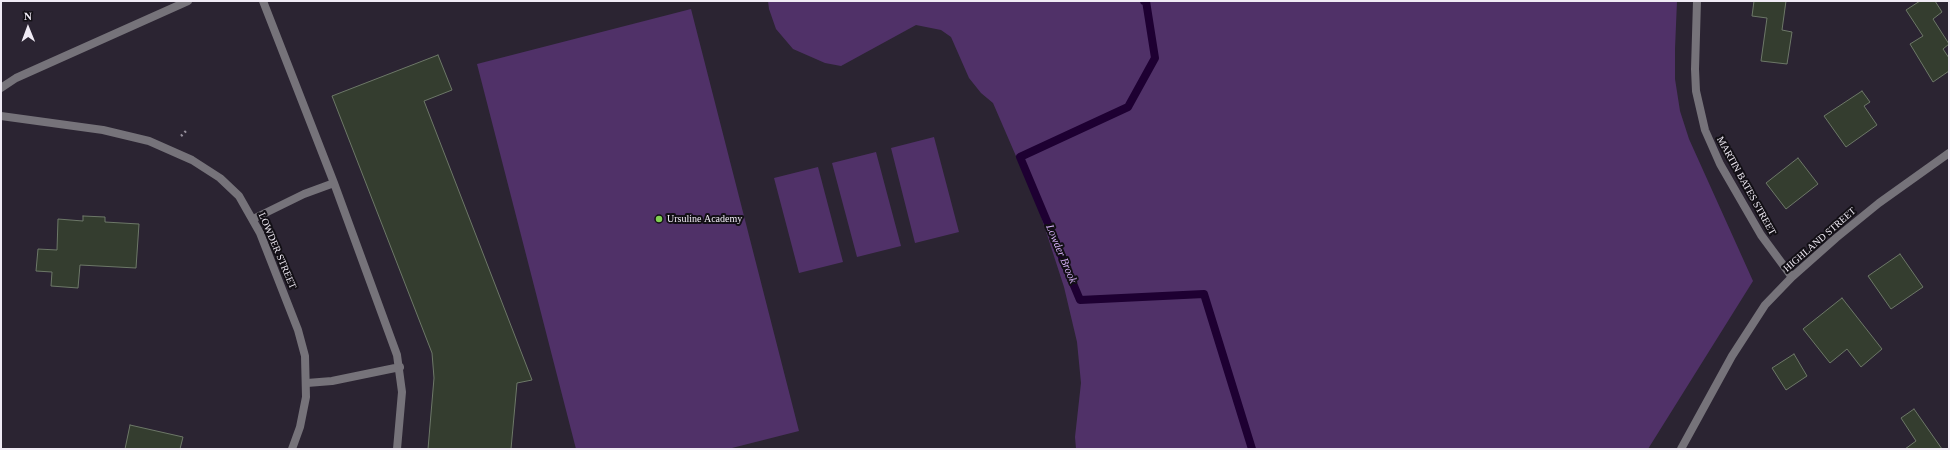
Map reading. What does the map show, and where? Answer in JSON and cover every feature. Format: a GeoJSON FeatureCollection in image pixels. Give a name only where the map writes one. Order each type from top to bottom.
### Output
{"type":"FeatureCollection","features":[{"type":"Feature","properties":{"kind":"street"},"geometry":{"type":"LineString","coordinates":[[1,88],[16,78],[188,1]]}},
{"type":"Feature","properties":{"kind":"street"},"geometry":{"type":"LineString","coordinates":[[263,1],[334,183],[392,338],[400,367],[402,399],[397,449]]}},
{"type":"Feature","properties":{"kind":"street","name":"MARTIN BATES STREET"},"geometry":{"type":"LineString","coordinates":[[1698,1],[1694,69],[1696,91],[1705,130],[1720,164],[1761,235],[1770,250],[1792,277]]}},
{"type":"Feature","properties":{"kind":"street","name":"LOWDER STREET"},"geometry":{"type":"LineString","coordinates":[[1,116],[103,130],[164,146],[192,160],[220,178],[239,196],[253,219],[298,330],[305,356],[307,383],[304,414],[292,449]]}},
{"type":"Feature","properties":{"kind":"street","name":"HIGHLAND STREET"},"geometry":{"type":"LineString","coordinates":[[1681,449],[1743,338],[1765,306],[1792,277],[1818,253],[1879,203],[1949,153]]}},
{"type":"Feature","properties":{"kind":"street"},"geometry":{"type":"LineString","coordinates":[[253,219],[304,194],[334,183]]}},
{"type":"Feature","properties":{"kind":"street"},"geometry":{"type":"LineString","coordinates":[[307,383],[332,381],[400,367]]}},
{"type":"Feature","properties":{"kind":"shaded area"},"geometry":{"type":"Polygon","coordinates":[[[768,1],[1677,1],[1675,79],[1680,111],[1689,139],[1753,281],[1648,449],[1076,449],[1075,437],[1081,383],[1077,342],[1064,287],[1038,207],[993,103],[981,93],[969,78],[951,37],[941,30],[916,25],[841,66],[825,63],[793,49],[776,29],[769,9],[768,1]]]}},
{"type":"Feature","properties":{"kind":"shaded area"},"geometry":{"type":"Polygon","coordinates":[[[691,9],[799,431],[728,449],[576,449],[477,64],[691,9]]]}},
{"type":"Feature","properties":{"kind":"shaded area"},"geometry":{"type":"Polygon","coordinates":[[[934,137],[959,232],[915,243],[891,148],[934,137]]]}},
{"type":"Feature","properties":{"kind":"shaded area"},"geometry":{"type":"Polygon","coordinates":[[[876,152],[901,246],[857,257],[832,163],[876,152]]]}},
{"type":"Feature","properties":{"kind":"shaded area"},"geometry":{"type":"Polygon","coordinates":[[[818,167],[843,262],[799,273],[774,178],[818,167]]]}},
{"type":"Feature","properties":{"kind":"building"},"geometry":{"type":"Polygon","coordinates":[[[1754,1],[1786,1],[1782,30],[1792,32],[1787,64],[1761,61],[1767,18],[1752,16],[1754,1]]]}},
{"type":"Feature","properties":{"kind":"building"},"geometry":{"type":"Polygon","coordinates":[[[1920,1],[1935,1],[1942,12],[1933,19],[1949,44],[1943,49],[1949,58],[1949,71],[1933,82],[1910,44],[1923,36],[1906,10],[1920,1]]]}},
{"type":"Feature","properties":{"kind":"building"},"geometry":{"type":"Polygon","coordinates":[[[438,55],[452,90],[424,101],[532,380],[517,383],[511,449],[428,449],[434,378],[432,353],[332,96],[438,55]]]}},
{"type":"Feature","properties":{"kind":"building"},"geometry":{"type":"Polygon","coordinates":[[[1862,91],[1870,102],[1864,106],[1877,125],[1846,147],[1824,116],[1862,91]]]}},
{"type":"Feature","properties":{"kind":"building"},"geometry":{"type":"Polygon","coordinates":[[[1798,158],[1818,184],[1786,209],[1766,183],[1798,158]]]}},
{"type":"Feature","properties":{"kind":"building"},"geometry":{"type":"Polygon","coordinates":[[[83,216],[105,217],[105,222],[139,224],[136,268],[80,265],[78,288],[51,286],[52,272],[36,271],[38,249],[57,250],[58,219],[83,221],[83,216]]]}},
{"type":"Feature","properties":{"kind":"building"},"geometry":{"type":"Polygon","coordinates":[[[1900,254],[1923,287],[1891,309],[1868,276],[1900,254]]]}},
{"type":"Feature","properties":{"kind":"building"},"geometry":{"type":"Polygon","coordinates":[[[1842,298],[1882,349],[1861,367],[1847,349],[1830,363],[1803,329],[1842,298]]]}},
{"type":"Feature","properties":{"kind":"building"},"geometry":{"type":"Polygon","coordinates":[[[1794,354],[1807,376],[1786,390],[1772,368],[1794,354]]]}},
{"type":"Feature","properties":{"kind":"building"},"geometry":{"type":"Polygon","coordinates":[[[1914,409],[1942,449],[1905,449],[1916,441],[1901,418],[1914,409]]]}},
{"type":"Feature","properties":{"kind":"building"},"geometry":{"type":"Polygon","coordinates":[[[130,425],[183,437],[180,449],[125,449],[130,425]]]}},
{"type":"Feature","properties":{"kind":"waterway","name":"Lowder Brook"},"geometry":{"type":"LineString","coordinates":[[1144,1],[1146,1],[1155,58],[1128,107],[1020,157],[1080,300],[1204,294],[1252,449]]}},
{"type":"Feature","properties":{"kind":"place","name":"Ursuline Academy"},"geometry":{"type":"Point","coordinates":[659,219]}}]}
